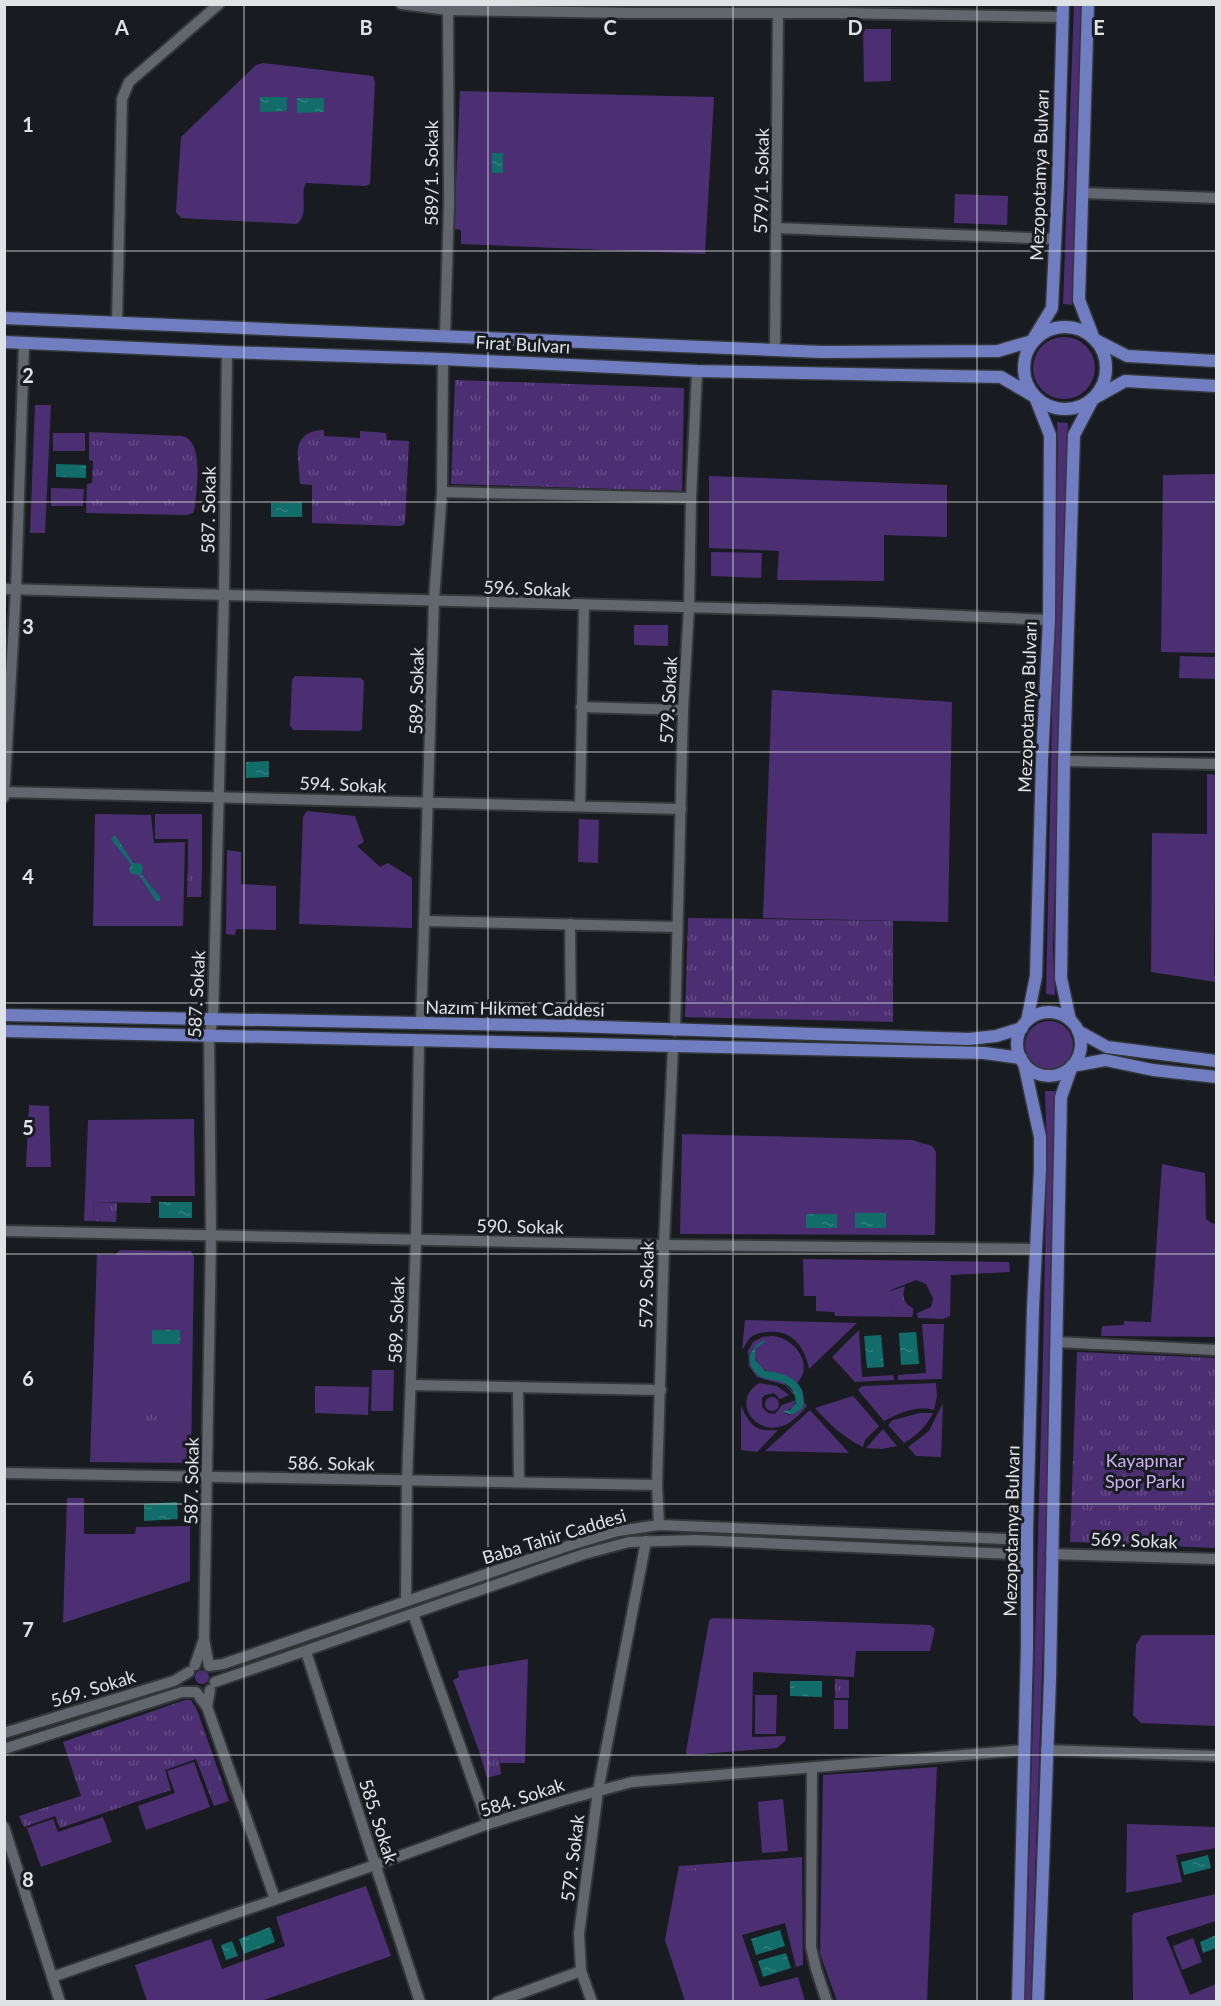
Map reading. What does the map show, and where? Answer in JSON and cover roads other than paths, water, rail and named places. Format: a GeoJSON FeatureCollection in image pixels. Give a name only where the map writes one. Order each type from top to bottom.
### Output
{"type":"FeatureCollection","features":[{"type":"Feature","properties":{"kind":"main road"},"geometry":{"type":"LineString","coordinates":[[1070,1020],[1061,978],[1064,761],[1074,435],[1106,375],[1106,362],[1102,350],[1094,339],[1080,300],[1088,4]]}},
{"type":"Feature","properties":{"kind":"main road","name":"Mezopotamya Bulvarı"},"geometry":{"type":"LineString","coordinates":[[1032,341],[1052,308],[1062,11]]}},
{"type":"Feature","properties":{"kind":"main road","name":"Fırat Bulvarı"},"geometry":{"type":"LineString","coordinates":[[4,318],[822,352],[998,351],[1032,341]]}},
{"type":"Feature","properties":{"kind":"main road"},"geometry":{"type":"LineString","coordinates":[[1216,361],[1127,356],[1083,331],[1070,327],[1057,327],[1044,332],[1032,341],[1023,363],[1024,376],[1035,397],[1046,405],[1058,409],[1071,409],[1083,405],[1125,381],[1216,386]]}},
{"type":"Feature","properties":{"kind":"main road","name":"Fırat Bulvarı"},"geometry":{"type":"LineString","coordinates":[[4,342],[227,352],[442,358],[697,371],[1001,377],[1035,397]]}},
{"type":"Feature","properties":{"kind":"main road","name":"Mezopotamya Bulvarı"},"geometry":{"type":"LineString","coordinates":[[1025,1024],[1036,976],[1042,760],[1049,620],[1050,435],[1035,397]]}},
{"type":"Feature","properties":{"kind":"main road"},"geometry":{"type":"LineString","coordinates":[[1216,1061],[1107,1047],[1078,1030],[1070,1020],[1060,1014],[1049,1012],[1037,1015],[1025,1024],[1018,1040],[1023,1061],[1034,1071],[1048,1075],[1062,1073],[1072,1065],[1105,1060],[1153,1070],[1216,1077]]}},
{"type":"Feature","properties":{"kind":"main road","name":"Nazım Hikmet Caddesi"},"geometry":{"type":"LineString","coordinates":[[4,1015],[571,1026],[969,1039],[996,1036],[1025,1024]]}},
{"type":"Feature","properties":{"kind":"main road"},"geometry":{"type":"LineString","coordinates":[[1038,2001],[1050,1679],[1061,1097],[1072,1065],[1081,1049],[1078,1030]]}},
{"type":"Feature","properties":{"kind":"main road","name":"Nazım Hikmet Caddesi"},"geometry":{"type":"LineString","coordinates":[[5,1031],[984,1053],[1023,1061]]}},
{"type":"Feature","properties":{"kind":"main road","name":"Mezopotamya Bulvarı"},"geometry":{"type":"LineString","coordinates":[[1018,2001],[1027,1647],[1027,1529],[1040,1170],[1040,1137],[1023,1061]]}},
{"type":"Feature","properties":{"kind":"street"},"geometry":{"type":"LineString","coordinates":[[117,323],[122,99],[129,82],[219,4]]}},
{"type":"Feature","properties":{"kind":"street"},"geometry":{"type":"LineString","coordinates":[[401,4],[448,10],[778,13],[1062,11]]}},
{"type":"Feature","properties":{"kind":"street","name":"589/1. Sokak"},"geometry":{"type":"LineString","coordinates":[[445,336],[448,10]]}},
{"type":"Feature","properties":{"kind":"street","name":"579/1. Sokak"},"geometry":{"type":"LineString","coordinates":[[775,349],[778,13]]}},
{"type":"Feature","properties":{"kind":"street"},"geometry":{"type":"LineString","coordinates":[[1083,193],[1216,198]]}},
{"type":"Feature","properties":{"kind":"street"},"geometry":{"type":"LineString","coordinates":[[776,228],[1055,239]]}},
{"type":"Feature","properties":{"kind":"street"},"geometry":{"type":"LineString","coordinates":[[4,797],[10,589],[24,343]]}},
{"type":"Feature","properties":{"kind":"street","name":"587. Sokak"},"geometry":{"type":"LineString","coordinates":[[204,1639],[211,1237],[209,1036],[213,1019],[219,797],[227,352]]}},
{"type":"Feature","properties":{"kind":"street","name":"589. Sokak"},"geometry":{"type":"LineString","coordinates":[[421,1024],[434,599],[442,492],[442,358]]}},
{"type":"Feature","properties":{"kind":"street","name":"579. Sokak"},"geometry":{"type":"LineString","coordinates":[[675,1031],[683,710],[697,371]]}},
{"type":"Feature","properties":{"kind":"street"},"geometry":{"type":"LineString","coordinates":[[442,492],[691,498]]}},
{"type":"Feature","properties":{"kind":"street","name":"596. Sokak"},"geometry":{"type":"LineString","coordinates":[[10,589],[434,599],[584,606],[883,612],[1049,620]]}},
{"type":"Feature","properties":{"kind":"street"},"geometry":{"type":"LineString","coordinates":[[580,806],[584,606]]}},
{"type":"Feature","properties":{"kind":"street"},"geometry":{"type":"LineString","coordinates":[[581,707],[683,710]]}},
{"type":"Feature","properties":{"kind":"street"},"geometry":{"type":"LineString","coordinates":[[1064,761],[1216,764]]}},
{"type":"Feature","properties":{"kind":"street","name":"594. Sokak"},"geometry":{"type":"LineString","coordinates":[[5,792],[681,809]]}},
{"type":"Feature","properties":{"kind":"street"},"geometry":{"type":"LineString","coordinates":[[424,921],[677,927]]}},
{"type":"Feature","properties":{"kind":"street"},"geometry":{"type":"LineString","coordinates":[[570,924],[571,1026]]}},
{"type":"Feature","properties":{"kind":"street"},"geometry":{"type":"LineString","coordinates":[[4,1039],[5,1031]]}},
{"type":"Feature","properties":{"kind":"street","name":"589. Sokak"},"geometry":{"type":"LineString","coordinates":[[406,1601],[419,1040]]}},
{"type":"Feature","properties":{"kind":"street","name":"579. Sokak"},"geometry":{"type":"LineString","coordinates":[[659,1525],[657,1485],[664,1245],[673,1047]]}},
{"type":"Feature","properties":{"kind":"street","name":"590. Sokak"},"geometry":{"type":"LineString","coordinates":[[4,1231],[664,1245],[1036,1249]]}},
{"type":"Feature","properties":{"kind":"street"},"geometry":{"type":"LineString","coordinates":[[1056,1342],[1216,1350]]}},
{"type":"Feature","properties":{"kind":"street"},"geometry":{"type":"LineString","coordinates":[[411,1385],[661,1390]]}},
{"type":"Feature","properties":{"kind":"street"},"geometry":{"type":"LineString","coordinates":[[518,1387],[519,1482]]}},
{"type":"Feature","properties":{"kind":"street","name":"586. Sokak"},"geometry":{"type":"LineString","coordinates":[[4,1473],[657,1485]]}},
{"type":"Feature","properties":{"kind":"street","name":"Baba Tahir Caddesi"},"geometry":{"type":"LineString","coordinates":[[209,1666],[223,1664],[618,1531],[659,1525],[1006,1539],[1021,1536],[1027,1529]]}},
{"type":"Feature","properties":{"kind":"street","name":"Baba Tahir Caddesi"},"geometry":{"type":"LineString","coordinates":[[212,1686],[584,1554],[629,1542],[695,1540],[1012,1554],[1027,1562]]}},
{"type":"Feature","properties":{"kind":"street","name":"579. Sokak"},"geometry":{"type":"LineString","coordinates":[[592,2001],[581,1971],[579,1934],[598,1791],[646,1541]]}},
{"type":"Feature","properties":{"kind":"street","name":"569. Sokak"},"geometry":{"type":"LineString","coordinates":[[1051,1554],[1216,1559]]}},
{"type":"Feature","properties":{"kind":"street"},"geometry":{"type":"LineString","coordinates":[[413,1614],[488,1824]]}},
{"type":"Feature","properties":{"kind":"street"},"geometry":{"type":"LineString","coordinates":[[204,1639],[209,1666],[215,1673],[207,1707]]}},
{"type":"Feature","properties":{"kind":"street"},"geometry":{"type":"LineString","coordinates":[[204,1639],[187,1681],[207,1707],[275,1899]]}},
{"type":"Feature","properties":{"kind":"street","name":"585. Sokak"},"geometry":{"type":"LineString","coordinates":[[306,1652],[420,2001]]}},
{"type":"Feature","properties":{"kind":"street"},"geometry":{"type":"LineString","coordinates":[[192,1668],[209,1666]]}},
{"type":"Feature","properties":{"kind":"street","name":"569. Sokak"},"geometry":{"type":"LineString","coordinates":[[4,1732],[174,1681],[192,1668]]}},
{"type":"Feature","properties":{"kind":"street"},"geometry":{"type":"LineString","coordinates":[[4,1749],[182,1692],[201,1692],[212,1686]]}},
{"type":"Feature","properties":{"kind":"street","name":"584. Sokak"},"geometry":{"type":"LineString","coordinates":[[52,1977],[488,1824],[632,1782],[1024,1750]]}},
{"type":"Feature","properties":{"kind":"street"},"geometry":{"type":"LineString","coordinates":[[1046,1750],[1216,1756]]}},
{"type":"Feature","properties":{"kind":"street"},"geometry":{"type":"LineString","coordinates":[[812,1767],[811,1947],[827,2001]]}},
{"type":"Feature","properties":{"kind":"street"},"geometry":{"type":"LineString","coordinates":[[4,1827],[60,2001]]}},
{"type":"Feature","properties":{"kind":"street"},"geometry":{"type":"LineString","coordinates":[[498,2001],[581,1971]]}},
{"type":"Feature","properties":{"kind":"water"},"geometry":{"type":"Polygon","coordinates":[[[260,97],[287,97],[287,111],[260,112],[260,97]]]}},
{"type":"Feature","properties":{"kind":"water"},"geometry":{"type":"Polygon","coordinates":[[[297,98],[324,98],[324,112],[297,113],[297,98]]]}},
{"type":"Feature","properties":{"kind":"water"},"geometry":{"type":"Polygon","coordinates":[[[492,153],[503,153],[503,173],[492,173],[492,153]]]}},
{"type":"Feature","properties":{"kind":"water"},"geometry":{"type":"Polygon","coordinates":[[[56,464],[86,465],[86,478],[56,477],[56,464]]]}},
{"type":"Feature","properties":{"kind":"water"},"geometry":{"type":"Polygon","coordinates":[[[302,502],[302,517],[271,517],[271,503],[302,502]]]}},
{"type":"Feature","properties":{"kind":"water"},"geometry":{"type":"Polygon","coordinates":[[[269,761],[269,777],[246,778],[246,762],[269,761]]]}},
{"type":"Feature","properties":{"kind":"water"},"geometry":{"type":"Polygon","coordinates":[[[115,835],[133,863],[141,864],[143,869],[141,874],[160,897],[160,901],[156,901],[139,875],[132,874],[129,870],[131,864],[111,839],[115,835]]]}},
{"type":"Feature","properties":{"kind":"water"},"geometry":{"type":"Polygon","coordinates":[[[159,1202],[192,1202],[192,1218],[159,1218],[159,1202]]]}},
{"type":"Feature","properties":{"kind":"water"},"geometry":{"type":"Polygon","coordinates":[[[855,1213],[886,1213],[886,1228],[855,1228],[855,1213]]]}},
{"type":"Feature","properties":{"kind":"water"},"geometry":{"type":"Polygon","coordinates":[[[806,1214],[837,1214],[837,1228],[806,1228],[806,1214]]]}},
{"type":"Feature","properties":{"kind":"water"},"geometry":{"type":"Polygon","coordinates":[[[152,1330],[180,1330],[180,1344],[152,1344],[152,1330]]]}},
{"type":"Feature","properties":{"kind":"water"},"geometry":{"type":"Polygon","coordinates":[[[916,1332],[919,1364],[901,1365],[899,1333],[916,1332]]]}},
{"type":"Feature","properties":{"kind":"water"},"geometry":{"type":"Polygon","coordinates":[[[881,1335],[884,1367],[867,1368],[864,1336],[881,1335]]]}},
{"type":"Feature","properties":{"kind":"water"},"geometry":{"type":"Polygon","coordinates":[[[764,1340],[765,1342],[755,1349],[755,1360],[765,1371],[788,1376],[799,1385],[804,1398],[803,1407],[796,1412],[788,1414],[783,1411],[790,1410],[796,1403],[795,1395],[788,1386],[760,1377],[751,1367],[751,1352],[764,1340]]]}},
{"type":"Feature","properties":{"kind":"water"},"geometry":{"type":"Polygon","coordinates":[[[177,1502],[178,1519],[144,1521],[144,1504],[177,1502]]]}},
{"type":"Feature","properties":{"kind":"water"},"geometry":{"type":"Polygon","coordinates":[[[790,1681],[822,1681],[822,1697],[790,1696],[790,1681]]]}},
{"type":"Feature","properties":{"kind":"water"},"geometry":{"type":"Polygon","coordinates":[[[1208,1855],[1211,1868],[1184,1875],[1181,1862],[1208,1855]]]}},
{"type":"Feature","properties":{"kind":"water"},"geometry":{"type":"Polygon","coordinates":[[[270,1927],[275,1942],[244,1954],[239,1939],[270,1927]]]}},
{"type":"Feature","properties":{"kind":"water"},"geometry":{"type":"Polygon","coordinates":[[[780,1930],[785,1946],[756,1955],[751,1939],[780,1930]]]}},
{"type":"Feature","properties":{"kind":"water"},"geometry":{"type":"Polygon","coordinates":[[[1216,1935],[1216,1948],[1203,1953],[1200,1942],[1216,1935]]]}},
{"type":"Feature","properties":{"kind":"water"},"geometry":{"type":"Polygon","coordinates":[[[232,1941],[238,1956],[226,1960],[221,1945],[232,1941]]]}},
{"type":"Feature","properties":{"kind":"water"},"geometry":{"type":"Polygon","coordinates":[[[786,1953],[791,1968],[763,1977],[758,1961],[786,1953]]]}},
{"type":"Feature","properties":{"kind":"park label","name":"Kayapınar Spor Parkı"},"geometry":{"type":"Point","coordinates":[1145,1470]}}]}
